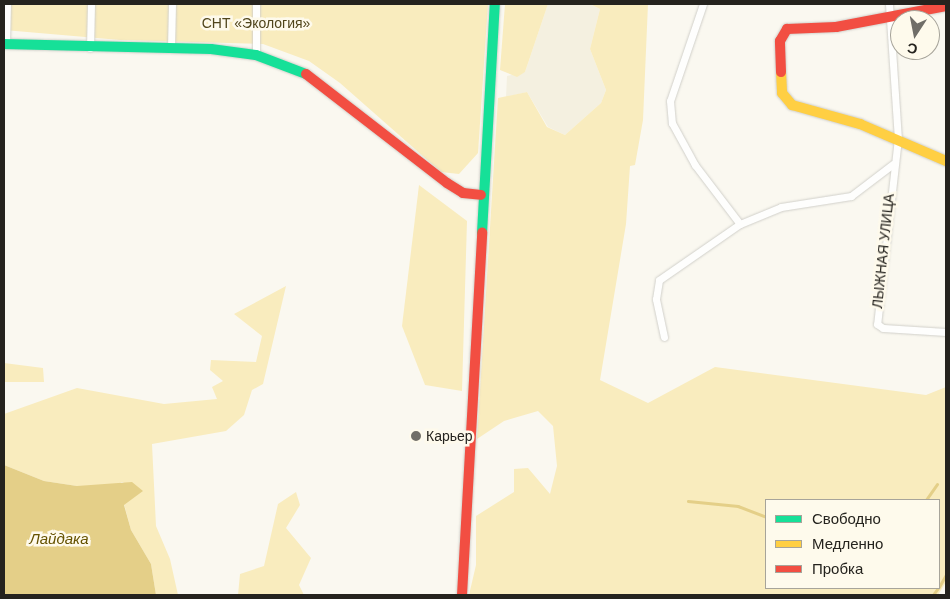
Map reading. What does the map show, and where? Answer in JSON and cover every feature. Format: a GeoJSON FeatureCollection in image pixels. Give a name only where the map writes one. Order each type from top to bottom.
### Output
{"type":"FeatureCollection","features":[{"type":"Feature","properties":{"kind":"street"},"geometry":{"type":"LineString","coordinates":[[7,4],[5,44],[90,49],[171,48],[256,55],[302,71],[447,184],[463,193],[481,195]]}},
{"type":"Feature","properties":{"kind":"street"},"geometry":{"type":"LineString","coordinates":[[90,49],[91,4]]}},
{"type":"Feature","properties":{"kind":"street"},"geometry":{"type":"LineString","coordinates":[[171,48],[172,4]]}},
{"type":"Feature","properties":{"kind":"street"},"geometry":{"type":"LineString","coordinates":[[256,4],[256,55]]}},
{"type":"Feature","properties":{"kind":"street"},"geometry":{"type":"LineString","coordinates":[[462,595],[481,195],[495,4]]}},
{"type":"Feature","properties":{"kind":"street"},"geometry":{"type":"LineString","coordinates":[[703,4],[670,101],[672,123],[695,165],[740,224]]}},
{"type":"Feature","properties":{"kind":"street"},"geometry":{"type":"LineString","coordinates":[[946,6],[889,8],[836,27],[787,29],[780,41],[782,93],[792,105],[898,138],[946,160]]}},
{"type":"Feature","properties":{"kind":"street","name":"ЛЫЖНАЯ УЛИЦА"},"geometry":{"type":"LineString","coordinates":[[889,8],[898,138],[893,164],[877,324],[883,328],[946,332]]}},
{"type":"Feature","properties":{"kind":"street"},"geometry":{"type":"LineString","coordinates":[[664,337],[656,299],[659,280],[740,224],[781,207],[851,196],[893,164]]}},
{"type":"Feature","properties":{"kind":"shaded area"},"geometry":{"type":"Polygon","coordinates":[[[548,4],[590,4],[600,9],[590,49],[606,90],[601,103],[565,135],[548,127],[527,92],[506,97],[507,76],[525,72],[548,4]]]}},
{"type":"Feature","properties":{"kind":"green space","name":"СНТ «Экология»"},"geometry":{"type":"Polygon","coordinates":[[[4,4],[488,4],[478,153],[459,174],[441,172],[340,83],[309,61],[263,44],[120,40],[4,30],[4,4]]]}},
{"type":"Feature","properties":{"kind":"green space"},"geometry":{"type":"Polygon","coordinates":[[[505,4],[548,4],[525,72],[517,77],[500,70],[505,4]]]}},
{"type":"Feature","properties":{"kind":"green space"},"geometry":{"type":"Polygon","coordinates":[[[590,4],[648,4],[643,120],[635,165],[630,166],[626,224],[600,380],[648,403],[715,367],[926,395],[946,387],[946,582],[938,595],[469,595],[476,565],[476,516],[514,492],[514,469],[528,468],[550,494],[557,466],[553,426],[538,411],[504,421],[477,439],[498,98],[527,92],[547,127],[565,135],[601,103],[606,90],[590,49],[600,9],[590,4]]]}},
{"type":"Feature","properties":{"kind":"green space"},"geometry":{"type":"Polygon","coordinates":[[[419,185],[467,221],[462,391],[425,385],[402,326],[419,185]]]}},
{"type":"Feature","properties":{"kind":"green space"},"geometry":{"type":"Polygon","coordinates":[[[286,286],[263,384],[252,390],[244,415],[226,431],[152,444],[156,526],[170,559],[178,595],[156,595],[151,564],[131,530],[124,504],[142,491],[122,482],[114,486],[77,486],[44,481],[4,465],[4,414],[77,388],[164,404],[217,399],[212,387],[223,381],[210,370],[211,360],[256,362],[262,336],[234,314],[286,286]]]}},
{"type":"Feature","properties":{"kind":"green space"},"geometry":{"type":"Polygon","coordinates":[[[4,363],[43,368],[44,382],[4,382],[4,363]]]}},
{"type":"Feature","properties":{"kind":"green space"},"geometry":{"type":"Polygon","coordinates":[[[296,492],[300,505],[286,528],[311,558],[299,585],[304,595],[238,595],[240,574],[264,566],[278,504],[296,492]]]}},
{"type":"Feature","properties":{"kind":"water","name":"Лайдака"},"geometry":{"type":"Polygon","coordinates":[[[4,465],[44,481],[77,486],[132,482],[143,491],[124,505],[131,530],[151,564],[156,595],[4,595],[4,465]]]}},
{"type":"Feature","properties":{"kind":"waterway"},"geometry":{"type":"LineString","coordinates":[[927,499],[937,484]]}},
{"type":"Feature","properties":{"kind":"waterway"},"geometry":{"type":"LineString","coordinates":[[688,501],[738,506],[765,517]]}},
{"type":"Feature","properties":{"kind":"waterway"},"geometry":{"type":"LineString","coordinates":[[940,585],[946,575]]}},
{"type":"Feature","properties":{"kind":"waterway"},"geometry":{"type":"LineString","coordinates":[[933,595],[937,589]]}},
{"type":"Feature","properties":{"kind":"traffic: fast"},"geometry":{"type":"LineString","coordinates":[[482,233],[495,4]]}},
{"type":"Feature","properties":{"kind":"traffic: fast"},"geometry":{"type":"LineString","coordinates":[[4,44],[211,49],[256,55],[306,74]]}},
{"type":"Feature","properties":{"kind":"traffic: slow"},"geometry":{"type":"LineString","coordinates":[[781,72],[782,93],[792,105],[860,124],[946,161]]}},
{"type":"Feature","properties":{"kind":"traffic: jam"},"geometry":{"type":"LineString","coordinates":[[781,72],[780,41],[787,29],[836,27],[946,6]]}},
{"type":"Feature","properties":{"kind":"traffic: jam"},"geometry":{"type":"LineString","coordinates":[[306,74],[447,183],[463,193],[481,195]]}},
{"type":"Feature","properties":{"kind":"traffic: jam"},"geometry":{"type":"LineString","coordinates":[[462,595],[482,233]]}},
{"type":"Feature","properties":{"kind":"place","name":"Карьер"},"geometry":{"type":"Point","coordinates":[416,436]}}]}
